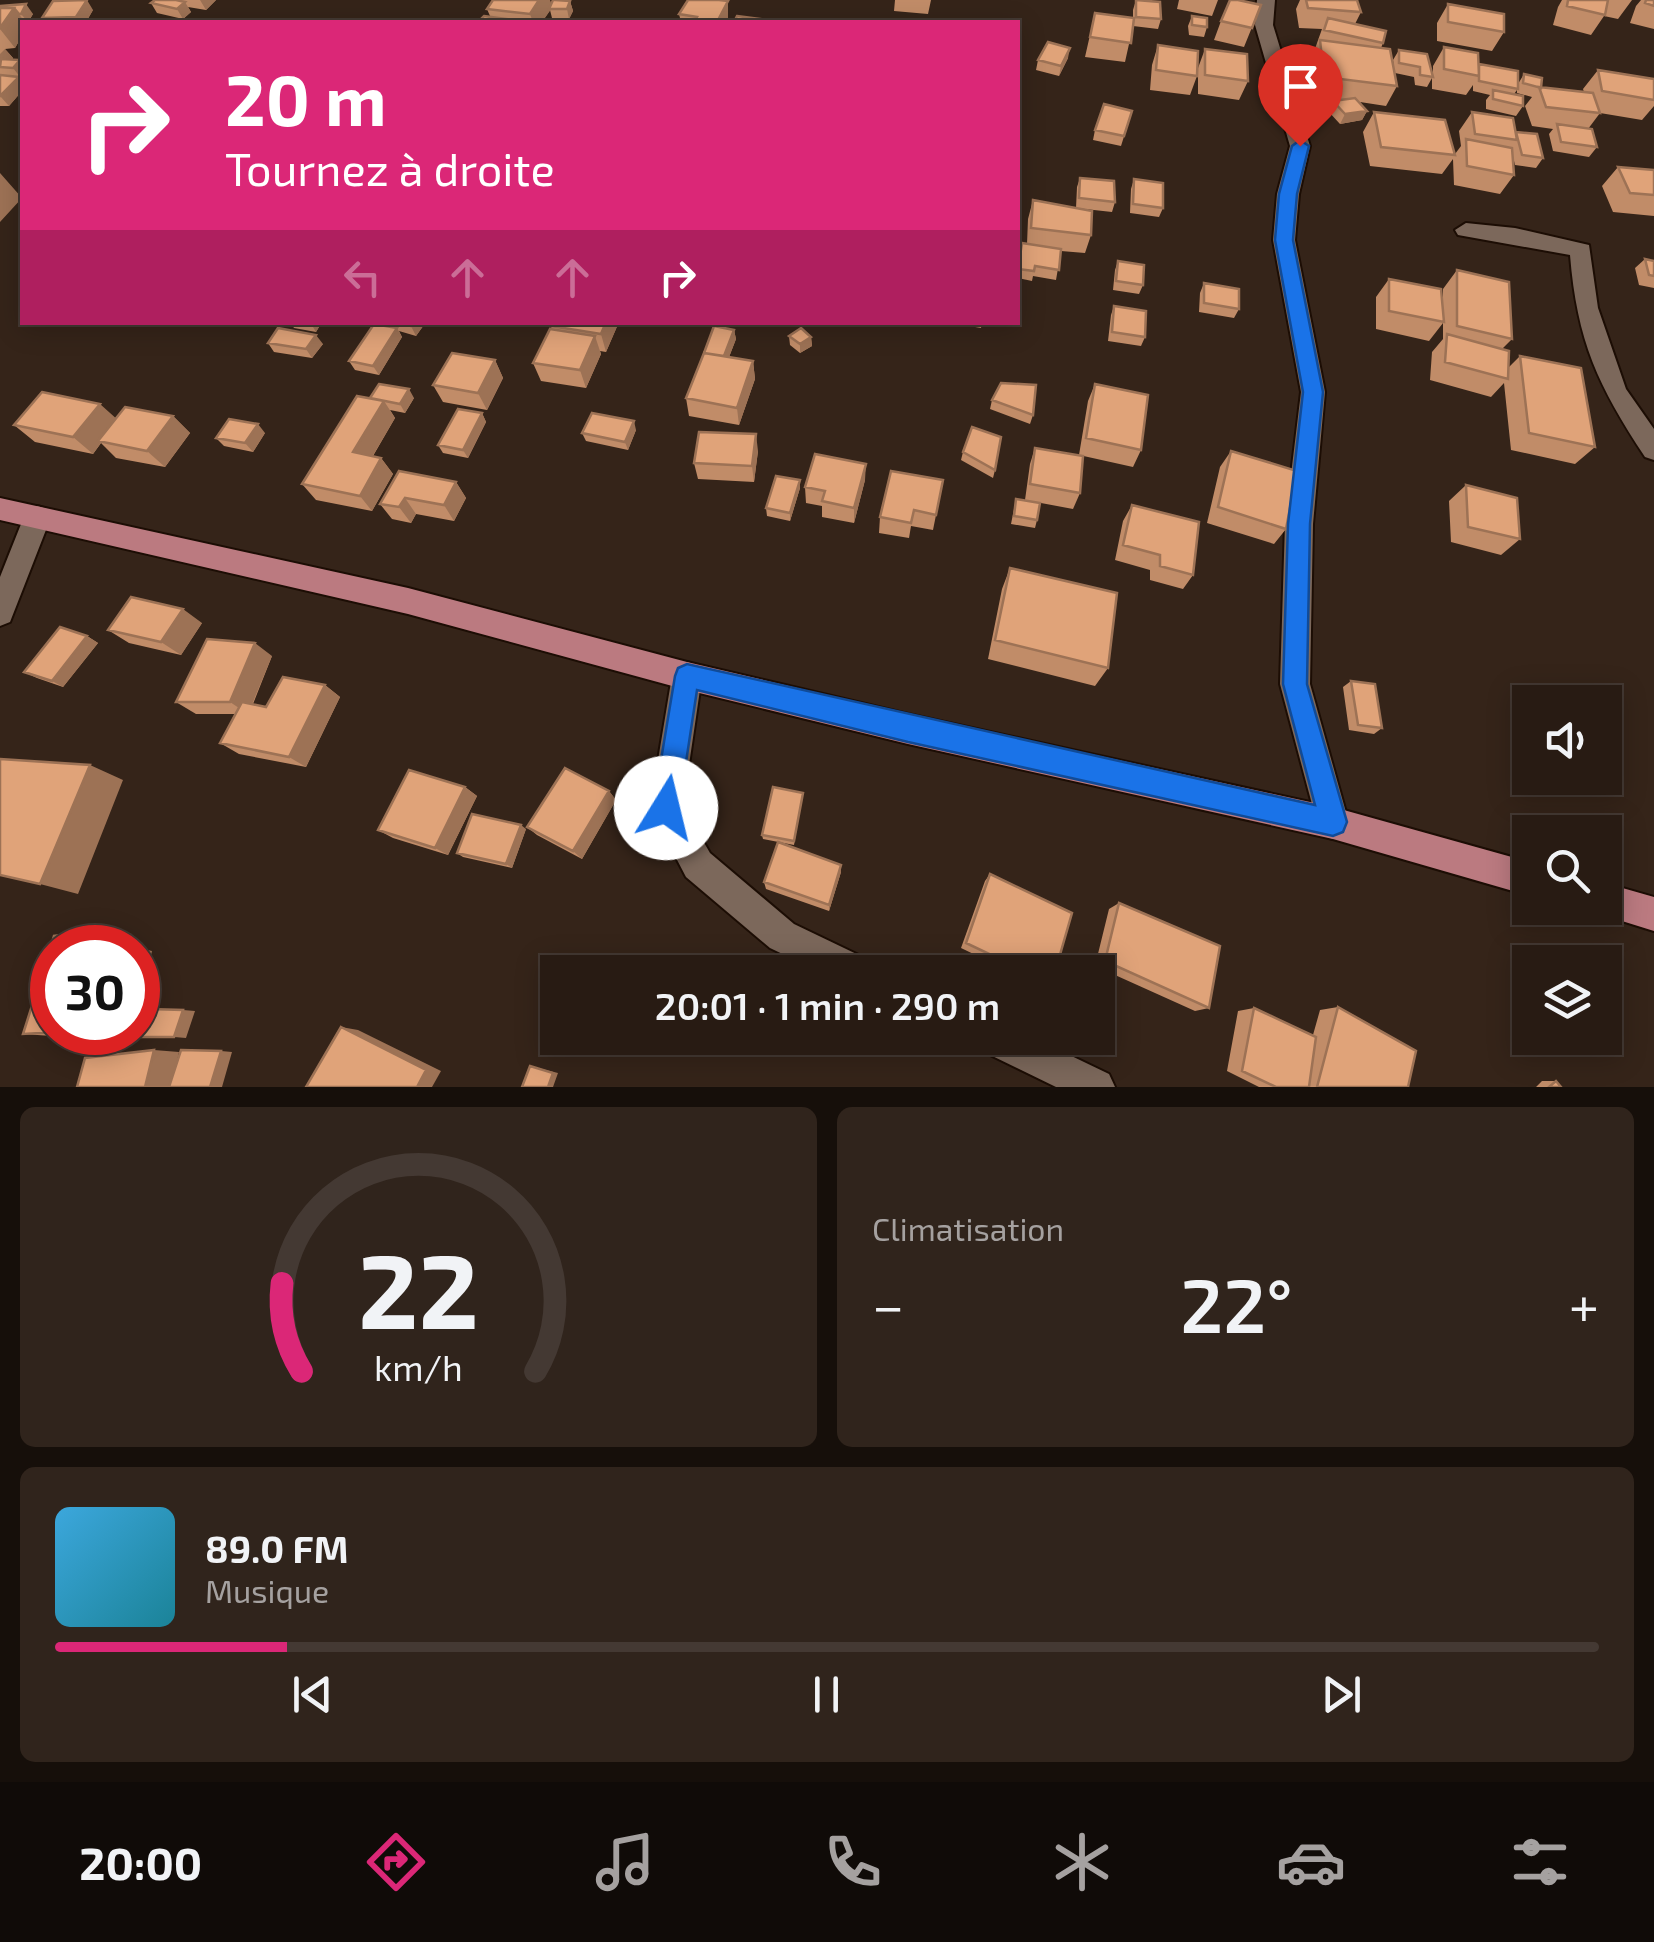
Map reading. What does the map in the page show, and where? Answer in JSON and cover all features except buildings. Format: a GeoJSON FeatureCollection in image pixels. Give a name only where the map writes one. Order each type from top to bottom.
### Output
{"type":"FeatureCollection","features":[{"type":"Feature","properties":{"kind":"highway"},"geometry":{"type":"LineString","coordinates":[[0,510],[408,601],[687,676],[908,729],[1333,822],[1512,874]]}},
{"type":"Feature","properties":{"kind":"highway"},"geometry":{"type":"LineString","coordinates":[[1622,905],[1654,914]]}},
{"type":"Feature","properties":{"kind":"street"},"geometry":{"type":"LineString","coordinates":[[1266,0],[1264,26],[1300,146],[1288,194],[1284,240],[1313,392],[1299,524],[1295,684],[1333,822]]}},
{"type":"Feature","properties":{"kind":"street"},"geometry":{"type":"LineString","coordinates":[[1466,230],[1580,250],[1586,308],[1614,392],[1654,450]]}},
{"type":"Feature","properties":{"kind":"street"},"geometry":{"type":"LineString","coordinates":[[0,613],[36,516]]}},
{"type":"Feature","properties":{"kind":"street"},"geometry":{"type":"LineString","coordinates":[[687,676],[666,808],[698,864],[782,936],[822,955]]}},
{"type":"Feature","properties":{"kind":"street"},"geometry":{"type":"LineString","coordinates":[[1029,1055],[1096,1087]]}},
{"type":"Feature","properties":{"kind":"route"},"geometry":{"type":"LineString","coordinates":[[666,808],[687,676],[1333,822],[1295,684],[1299,524],[1313,392],[1284,240],[1288,194],[1300,146]]}}]}
